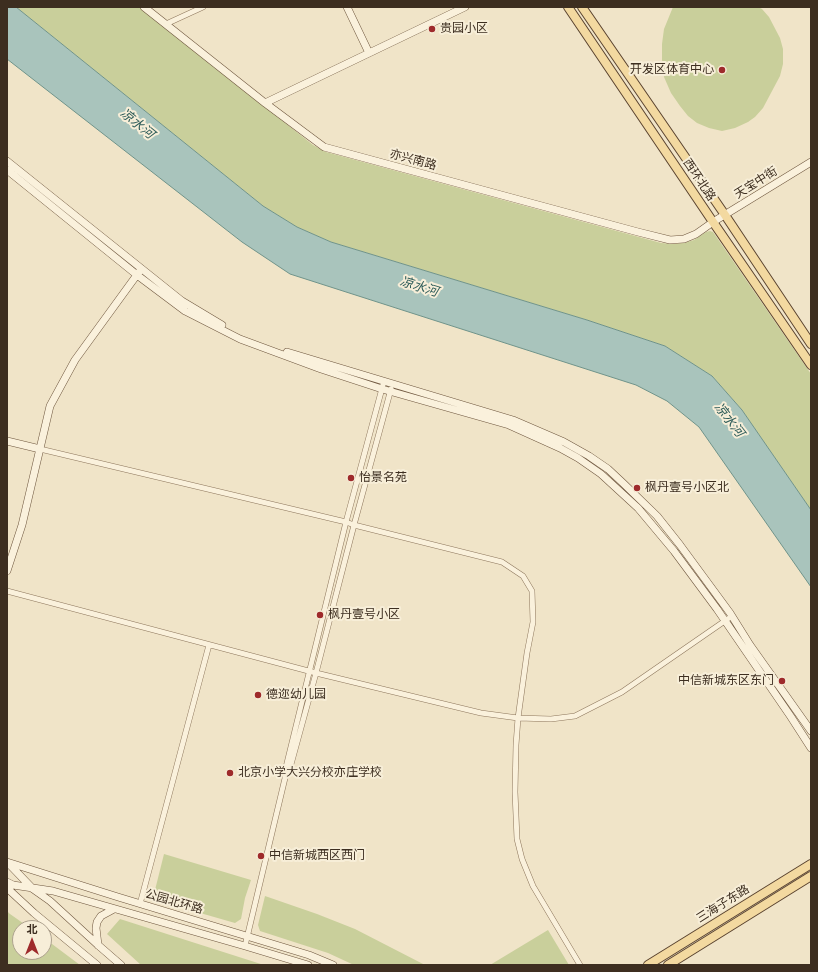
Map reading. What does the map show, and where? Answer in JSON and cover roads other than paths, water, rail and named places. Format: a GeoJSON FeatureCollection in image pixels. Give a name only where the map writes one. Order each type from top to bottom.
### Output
{"type":"FeatureCollection","features":[{"type":"Feature","properties":{"kind":"main road","name":"西环北路"},"geometry":{"type":"LineString","coordinates":[[568,7],[811,365]]}},
{"type":"Feature","properties":{"kind":"main road","name":"西环北路"},"geometry":{"type":"LineString","coordinates":[[582,7],[725,215],[811,344]]}},
{"type":"Feature","properties":{"kind":"main road","name":"三海子东路"},"geometry":{"type":"LineString","coordinates":[[648,965],[811,864]]}},
{"type":"Feature","properties":{"kind":"main road","name":"三海子东路"},"geometry":{"type":"LineString","coordinates":[[668,965],[811,876]]}},
{"type":"Feature","properties":{"kind":"street","name":"亦兴南路"},"geometry":{"type":"LineString","coordinates":[[144,7],[265,103],[324,147],[670,240],[684,239],[696,234],[713,222]]}},
{"type":"Feature","properties":{"kind":"street"},"geometry":{"type":"LineString","coordinates":[[166,24],[203,7]]}},
{"type":"Feature","properties":{"kind":"street"},"geometry":{"type":"LineString","coordinates":[[347,7],[369,53]]}},
{"type":"Feature","properties":{"kind":"street"},"geometry":{"type":"LineString","coordinates":[[265,103],[465,7]]}},
{"type":"Feature","properties":{"kind":"street"},"geometry":{"type":"LineString","coordinates":[[7,161],[182,301],[234,332],[268,346],[383,385]]}},
{"type":"Feature","properties":{"kind":"street","name":"天宝中街"},"geometry":{"type":"LineString","coordinates":[[713,222],[811,162]]}},
{"type":"Feature","properties":{"kind":"street"},"geometry":{"type":"LineString","coordinates":[[7,170],[138,275],[186,311],[240,339],[321,369],[513,420],[564,442],[608,469],[657,516],[680,545],[732,616],[750,645],[811,731]]}},
{"type":"Feature","properties":{"kind":"street"},"geometry":{"type":"LineString","coordinates":[[7,571],[22,525],[50,406],[75,360],[142,269]]}},
{"type":"Feature","properties":{"kind":"street"},"geometry":{"type":"LineString","coordinates":[[245,946],[309,671],[346,522],[383,385]]}},
{"type":"Feature","properties":{"kind":"street"},"geometry":{"type":"LineString","coordinates":[[286,774],[290,768],[316,673],[391,387]]}},
{"type":"Feature","properties":{"kind":"street"},"geometry":{"type":"LineString","coordinates":[[391,387],[510,425],[560,448],[602,474],[648,519],[674,551],[725,621],[811,748]]}},
{"type":"Feature","properties":{"kind":"street"},"geometry":{"type":"LineString","coordinates":[[7,441],[346,522],[502,562],[523,576],[532,591],[533,622],[518,718],[516,745],[515,792],[517,839],[522,858],[533,886],[580,965]]}},
{"type":"Feature","properties":{"kind":"street"},"geometry":{"type":"LineString","coordinates":[[7,591],[316,673],[481,714],[518,718],[551,719],[575,716],[622,692],[732,616]]}},
{"type":"Feature","properties":{"kind":"street"},"geometry":{"type":"LineString","coordinates":[[140,904],[209,645]]}},
{"type":"Feature","properties":{"kind":"street","name":"公园北环路"},"geometry":{"type":"LineString","coordinates":[[7,862],[309,955],[333,965]]}},
{"type":"Feature","properties":{"kind":"street","name":"公园北环路"},"geometry":{"type":"LineString","coordinates":[[7,862],[33,889],[50,901],[122,965]]}},
{"type":"Feature","properties":{"kind":"street","name":"公园北环路"},"geometry":{"type":"LineString","coordinates":[[7,882],[13,885],[33,889],[53,891],[308,965]]}},
{"type":"Feature","properties":{"kind":"street"},"geometry":{"type":"LineString","coordinates":[[7,888],[34,913],[97,965]]}},
{"type":"Feature","properties":{"kind":"street"},"geometry":{"type":"LineString","coordinates":[[98,945],[96,928],[97,922],[101,916],[114,909]]}},
{"type":"Feature","properties":{"kind":"water","name":"凉水河"},"geometry":{"type":"Polygon","coordinates":[[[7,7],[16,7],[263,206],[297,227],[331,242],[587,320],[665,346],[712,376],[742,410],[811,510],[811,587],[699,427],[667,401],[636,385],[290,274],[242,242],[7,59],[7,7]]]}},
{"type":"Feature","properties":{"kind":"place","name":"贵园小区"},"geometry":{"type":"Point","coordinates":[432,29]}},
{"type":"Feature","properties":{"kind":"place","name":"开发区体育中心"},"geometry":{"type":"Point","coordinates":[722,70]}},
{"type":"Feature","properties":{"kind":"place","name":"怡景名苑"},"geometry":{"type":"Point","coordinates":[351,478]}},
{"type":"Feature","properties":{"kind":"place","name":"枫丹壹号小区北"},"geometry":{"type":"Point","coordinates":[637,488]}},
{"type":"Feature","properties":{"kind":"place","name":"枫丹壹号小区"},"geometry":{"type":"Point","coordinates":[320,615]}},
{"type":"Feature","properties":{"kind":"place","name":"中信新城东区东门"},"geometry":{"type":"Point","coordinates":[782,681]}},
{"type":"Feature","properties":{"kind":"place","name":"德迩幼儿园"},"geometry":{"type":"Point","coordinates":[258,695]}},
{"type":"Feature","properties":{"kind":"place","name":"北京小学大兴分校亦庄学校"},"geometry":{"type":"Point","coordinates":[230,773]}},
{"type":"Feature","properties":{"kind":"place","name":"中信新城西区西门"},"geometry":{"type":"Point","coordinates":[261,856]}}]}
